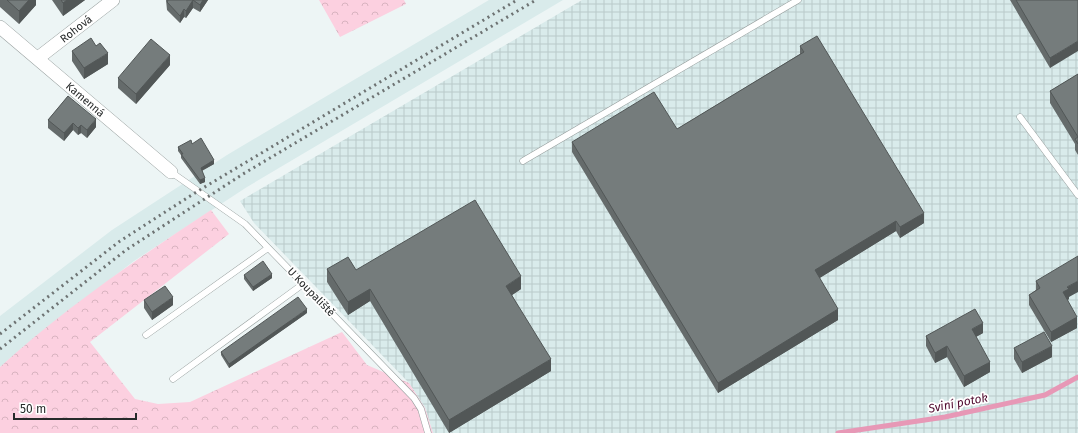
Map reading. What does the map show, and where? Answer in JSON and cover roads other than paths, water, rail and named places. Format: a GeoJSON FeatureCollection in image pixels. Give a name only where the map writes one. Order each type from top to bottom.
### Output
{"type":"FeatureCollection","features":[{"type":"Feature","properties":{"kind":"street","name":"Rohová"},"geometry":{"type":"LineString","coordinates":[[38,58],[113,0]]}},
{"type":"Feature","properties":{"kind":"street","name":"Kamenná"},"geometry":{"type":"LineString","coordinates":[[0,27],[171,172]]}},
{"type":"Feature","properties":{"kind":"lane"},"geometry":{"type":"LineString","coordinates":[[523,161],[798,0]]}},
{"type":"Feature","properties":{"kind":"lane"},"geometry":{"type":"LineString","coordinates":[[1020,117],[1078,195]]}},
{"type":"Feature","properties":{"kind":"lane","name":"U Koupaliště"},"geometry":{"type":"LineString","coordinates":[[171,172],[245,224],[414,398],[421,409],[428,433]]}},
{"type":"Feature","properties":{"kind":"lane"},"geometry":{"type":"LineString","coordinates":[[146,335],[268,248]]}},
{"type":"Feature","properties":{"kind":"lane"},"geometry":{"type":"LineString","coordinates":[[173,379],[303,284]]}},
{"type":"Feature","properties":{"kind":"waterway","name":"Sviní potok"},"geometry":{"type":"LineString","coordinates":[[838,433],[945,417],[1045,395],[1078,377]]}},
{"type":"Feature","properties":{"kind":"railway"},"geometry":{"type":"LineString","coordinates":[[0,334],[120,241],[198,191],[517,0]]}},
{"type":"Feature","properties":{"kind":"railway"},"geometry":{"type":"LineString","coordinates":[[0,349],[126,250],[243,174],[536,0]]}}]}
